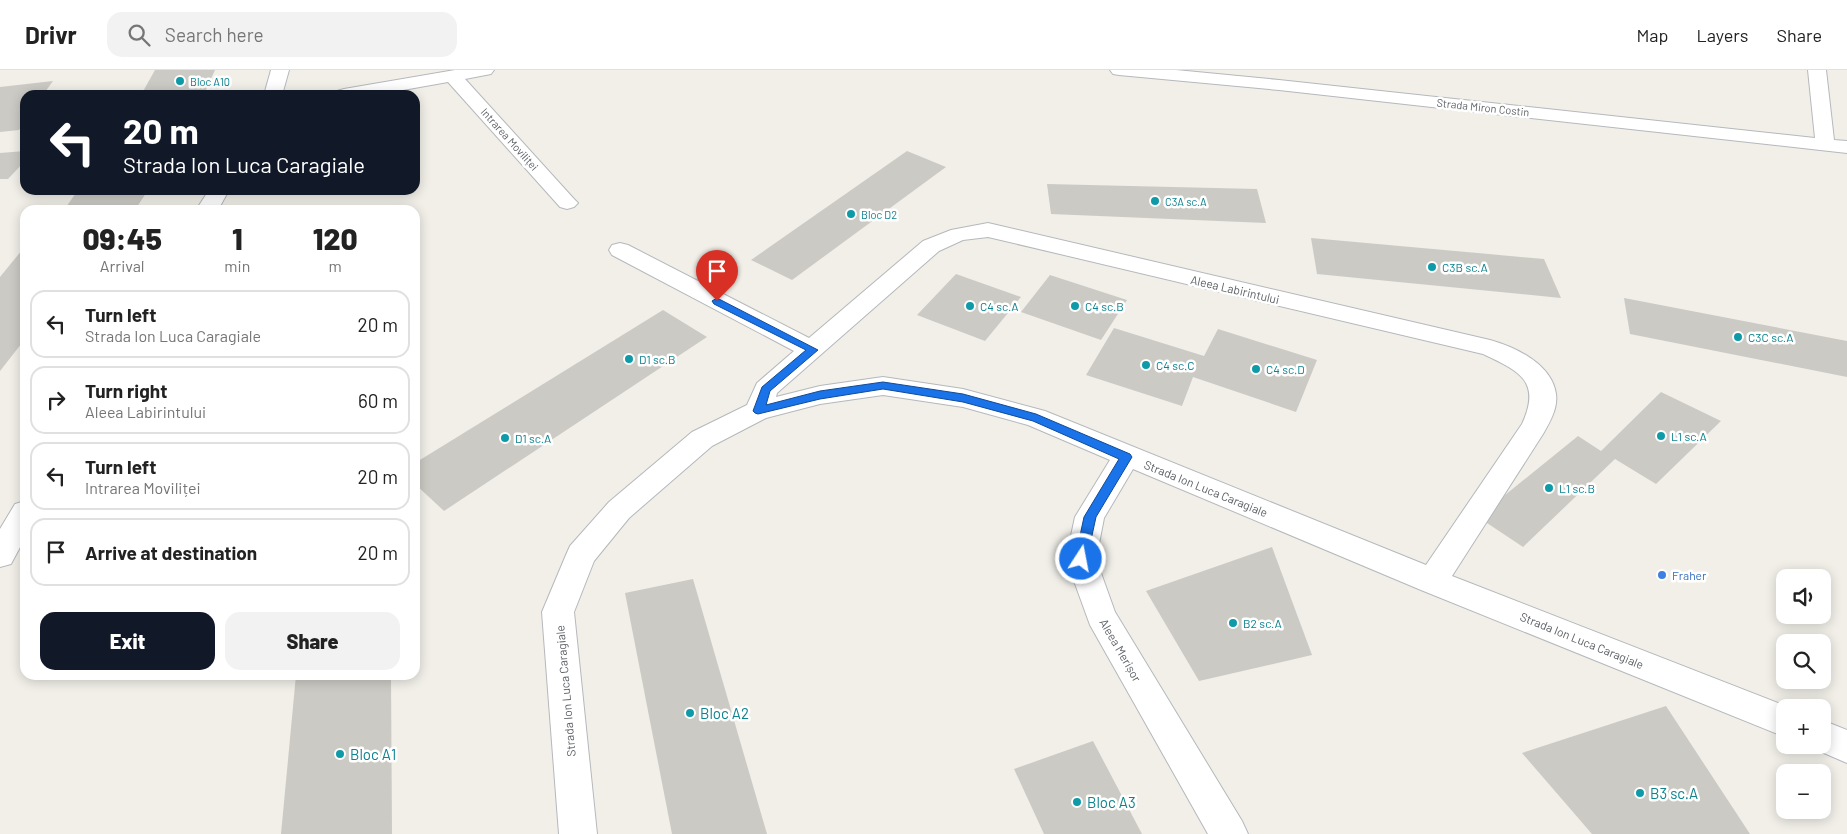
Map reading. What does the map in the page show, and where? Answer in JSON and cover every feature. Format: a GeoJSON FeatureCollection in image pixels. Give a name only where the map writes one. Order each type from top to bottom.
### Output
{"type":"FeatureCollection","features":[{"type":"Feature","properties":{"kind":"street"},"geometry":{"type":"LineString","coordinates":[[274,90],[280,70]]}},
{"type":"Feature","properties":{"kind":"street"},"geometry":{"type":"LineString","coordinates":[[372,90],[485,70]]}},
{"type":"Feature","properties":{"kind":"street","name":"Strada Miron Costin"},"geometry":{"type":"LineString","coordinates":[[1119,70],[1279,84],[1847,147]]}},
{"type":"Feature","properties":{"kind":"street"},"geometry":{"type":"LineString","coordinates":[[1816,70],[1824,144]]}},
{"type":"Feature","properties":{"kind":"street","name":"Intrarea Moviliței"},"geometry":{"type":"LineString","coordinates":[[452,76],[567,203]]}},
{"type":"Feature","properties":{"kind":"street","name":"Aleea Labirintului"},"geometry":{"type":"LineString","coordinates":[[758,411],[766,389],[931,246],[957,234],[988,230],[1490,348],[1520,362],[1539,382],[1543,403],[1534,427],[1432,581]]}},
{"type":"Feature","properties":{"kind":"street"},"geometry":{"type":"LineString","coordinates":[[620,250],[813,350]]}},
{"type":"Feature","properties":{"kind":"street","name":"Strada Ion Luca Caragiale"},"geometry":{"type":"LineString","coordinates":[[578,834],[558,612],[581,555],[619,510],[702,439],[758,411],[820,395],[883,386],[963,398],[1036,418],[1126,457],[1218,492],[1432,581],[1776,716]]}},
{"type":"Feature","properties":{"kind":"street","name":"Aleea Merișor"},"geometry":{"type":"LineString","coordinates":[[1126,457],[1090,517],[1081,559],[1102,616],[1229,834]]}},
{"type":"Feature","properties":{"kind":"street"},"geometry":{"type":"LineString","coordinates":[[0,555],[20,521]]}},
{"type":"Feature","properties":{"kind":"street"},"geometry":{"type":"LineString","coordinates":[[1831,740],[1847,747]]}},
{"type":"Feature","properties":{"kind":"building","name":"Bloc A10"},"geometry":{"type":"Polygon","coordinates":[[[155,70],[215,70],[206,90],[144,90],[155,70]]]}},
{"type":"Feature","properties":{"kind":"building"},"geometry":{"type":"Polygon","coordinates":[[[53,81],[47,90],[20,90],[20,128],[0,132],[0,87],[53,81]]]}},
{"type":"Feature","properties":{"kind":"building"},"geometry":{"type":"Polygon","coordinates":[[[20,151],[20,166],[8,179],[0,179],[0,153],[20,151]]]}},
{"type":"Feature","properties":{"kind":"building","name":"Bloc D2"},"geometry":{"type":"Polygon","coordinates":[[[907,151],[946,167],[792,280],[751,260],[907,151]]]}},
{"type":"Feature","properties":{"kind":"building","name":"C3A sc.A"},"geometry":{"type":"Polygon","coordinates":[[[1047,184],[1257,189],[1266,223],[1051,214],[1047,184]]]}},
{"type":"Feature","properties":{"kind":"building"},"geometry":{"type":"Polygon","coordinates":[[[74,195],[145,195],[138,205],[68,205],[74,195]]]}},
{"type":"Feature","properties":{"kind":"building","name":"C3B sc.A"},"geometry":{"type":"Polygon","coordinates":[[[1311,238],[1544,259],[1561,298],[1317,274],[1311,238]]]}},
{"type":"Feature","properties":{"kind":"building"},"geometry":{"type":"Polygon","coordinates":[[[20,252],[20,345],[0,371],[0,277],[20,252]]]}},
{"type":"Feature","properties":{"kind":"building","name":"C4 sc.A"},"geometry":{"type":"Polygon","coordinates":[[[956,274],[1021,297],[985,341],[917,315],[956,274]]]}},
{"type":"Feature","properties":{"kind":"building","name":"C4 sc.B"},"geometry":{"type":"Polygon","coordinates":[[[1050,275],[1127,300],[1101,340],[1021,312],[1050,275]]]}},
{"type":"Feature","properties":{"kind":"building","name":"C3C sc.A"},"geometry":{"type":"Polygon","coordinates":[[[1624,298],[1847,341],[1847,377],[1630,334],[1624,298]]]}},
{"type":"Feature","properties":{"kind":"building"},"geometry":{"type":"Polygon","coordinates":[[[663,310],[707,337],[444,511],[420,489],[420,460],[663,310]]]}},
{"type":"Feature","properties":{"kind":"building"},"geometry":{"type":"Polygon","coordinates":[[[1114,328],[1204,356],[1218,329],[1317,360],[1296,412],[1193,377],[1182,406],[1086,375],[1114,328]]]}},
{"type":"Feature","properties":{"kind":"building"},"geometry":{"type":"Polygon","coordinates":[[[1661,392],[1721,421],[1656,484],[1615,459],[1523,547],[1478,517],[1578,436],[1601,451],[1661,392]]]}},
{"type":"Feature","properties":{"kind":"building","name":"B2 sc.A"},"geometry":{"type":"Polygon","coordinates":[[[1272,547],[1312,655],[1199,681],[1146,591],[1272,547]]]}},
{"type":"Feature","properties":{"kind":"building","name":"Bloc A2"},"geometry":{"type":"Polygon","coordinates":[[[693,579],[767,834],[672,834],[625,593],[693,579]]]}},
{"type":"Feature","properties":{"kind":"building","name":"Bloc A1"},"geometry":{"type":"Polygon","coordinates":[[[296,680],[391,680],[392,834],[281,834],[296,680]]]}},
{"type":"Feature","properties":{"kind":"building","name":"B3 sc.A"},"geometry":{"type":"Polygon","coordinates":[[[1666,706],[1750,834],[1592,834],[1522,753],[1666,706]]]}},
{"type":"Feature","properties":{"kind":"building","name":"Bloc A3"},"geometry":{"type":"Polygon","coordinates":[[[1093,741],[1142,834],[1044,834],[1014,769],[1093,741]]]}},
{"type":"Feature","properties":{"kind":"place","name":"Bloc A10"},"geometry":{"type":"Point","coordinates":[180,81]}},
{"type":"Feature","properties":{"kind":"place","name":"C3A sc.A"},"geometry":{"type":"Point","coordinates":[1155,201]}},
{"type":"Feature","properties":{"kind":"place","name":"Bloc D2"},"geometry":{"type":"Point","coordinates":[851,214]}},
{"type":"Feature","properties":{"kind":"place","name":"C3B sc.A"},"geometry":{"type":"Point","coordinates":[1432,267]}},
{"type":"Feature","properties":{"kind":"place","name":"C4 sc.A"},"geometry":{"type":"Point","coordinates":[970,306]}},
{"type":"Feature","properties":{"kind":"place","name":"C4 sc.B"},"geometry":{"type":"Point","coordinates":[1075,306]}},
{"type":"Feature","properties":{"kind":"place","name":"C3C sc.A"},"geometry":{"type":"Point","coordinates":[1738,337]}},
{"type":"Feature","properties":{"kind":"place","name":"D1 sc.B"},"geometry":{"type":"Point","coordinates":[629,359]}},
{"type":"Feature","properties":{"kind":"place","name":"C4 sc.C"},"geometry":{"type":"Point","coordinates":[1146,365]}},
{"type":"Feature","properties":{"kind":"place","name":"C4 sc.D"},"geometry":{"type":"Point","coordinates":[1256,369]}},
{"type":"Feature","properties":{"kind":"place","name":"L1 sc.A"},"geometry":{"type":"Point","coordinates":[1661,436]}},
{"type":"Feature","properties":{"kind":"place","name":"D1 sc.A"},"geometry":{"type":"Point","coordinates":[505,438]}},
{"type":"Feature","properties":{"kind":"place","name":"L1 sc.B"},"geometry":{"type":"Point","coordinates":[1549,488]}},
{"type":"Feature","properties":{"kind":"place","name":"Fraher"},"geometry":{"type":"Point","coordinates":[1662,575]}},
{"type":"Feature","properties":{"kind":"place","name":"B2 sc.A"},"geometry":{"type":"Point","coordinates":[1233,623]}},
{"type":"Feature","properties":{"kind":"place","name":"Bloc A2"},"geometry":{"type":"Point","coordinates":[690,713]}},
{"type":"Feature","properties":{"kind":"place","name":"Bloc A1"},"geometry":{"type":"Point","coordinates":[340,754]}},
{"type":"Feature","properties":{"kind":"place","name":"B3 sc.A"},"geometry":{"type":"Point","coordinates":[1640,793]}},
{"type":"Feature","properties":{"kind":"place","name":"Bloc A3"},"geometry":{"type":"Point","coordinates":[1077,802]}},
{"type":"Feature","properties":{"kind":"route"},"geometry":{"type":"LineString","coordinates":[[717,301],[813,350],[766,389],[758,411],[820,395],[883,386],[963,398],[1036,418],[1126,457],[1090,517],[1081,559]]}}]}
